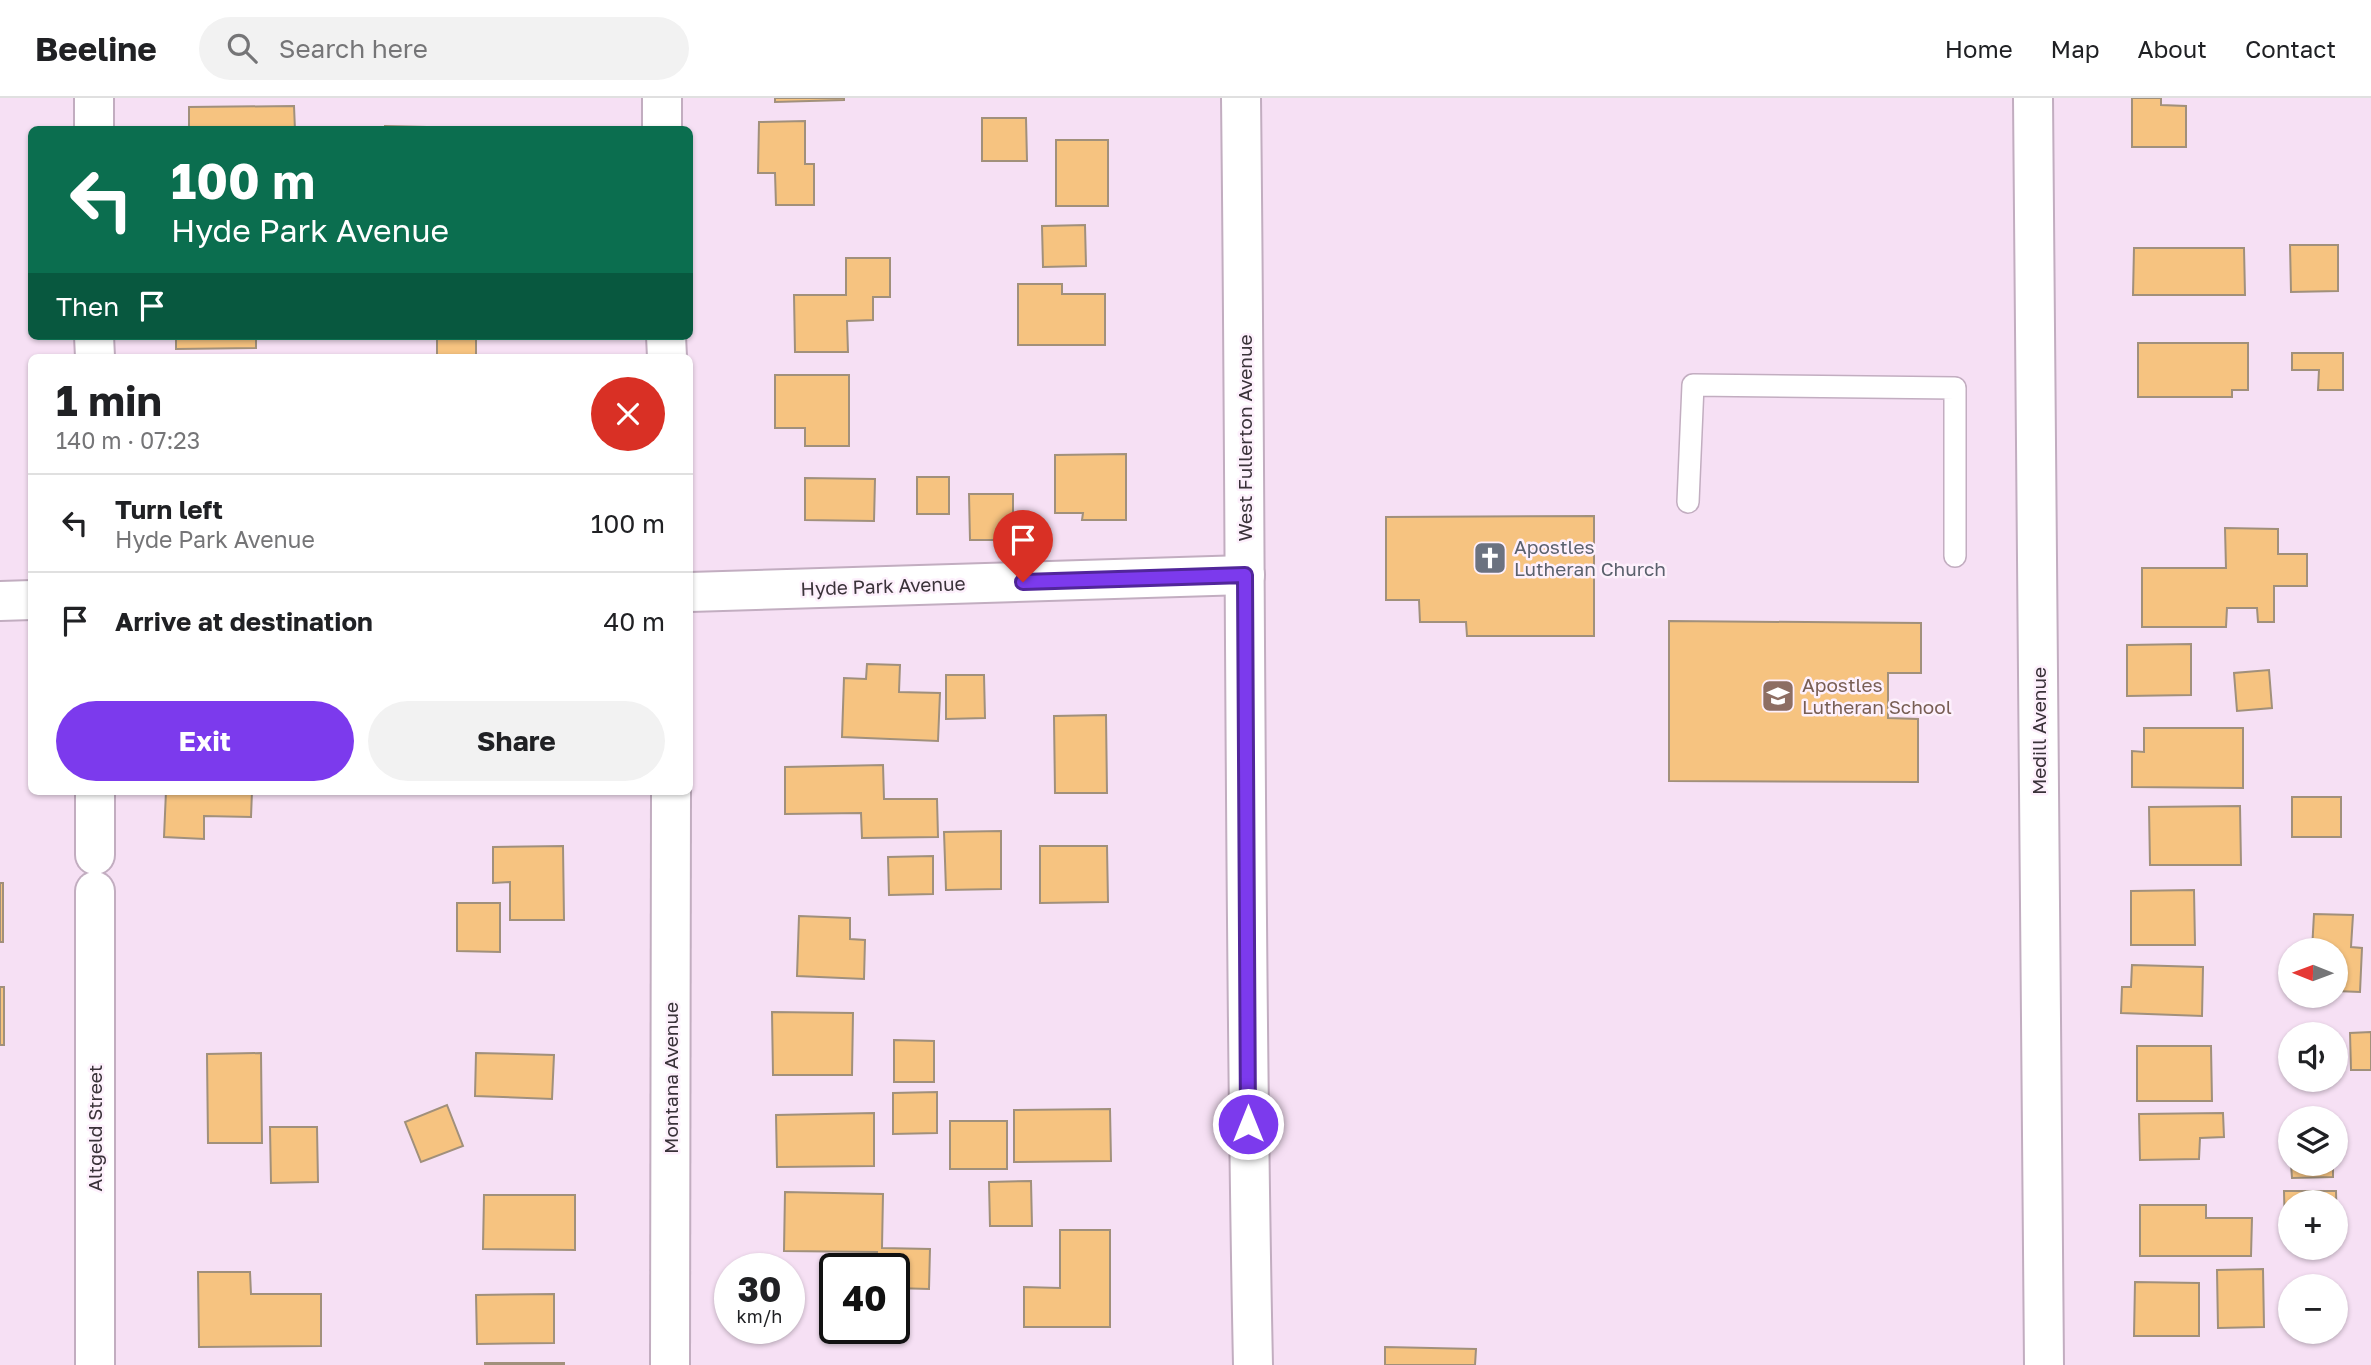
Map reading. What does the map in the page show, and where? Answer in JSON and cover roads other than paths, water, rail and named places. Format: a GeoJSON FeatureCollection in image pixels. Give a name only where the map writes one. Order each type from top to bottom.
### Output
{"type":"FeatureCollection","features":[{"type":"Feature","properties":{"kind":"street"},"geometry":{"type":"LineString","coordinates":[[94,98],[94,126]]}},
{"type":"Feature","properties":{"kind":"street"},"geometry":{"type":"LineString","coordinates":[[662,98],[662,126]]}},
{"type":"Feature","properties":{"kind":"street","name":"West Fullerton Avenue"},"geometry":{"type":"LineString","coordinates":[[1241,98],[1248,1124],[1253,1365]]}},
{"type":"Feature","properties":{"kind":"street","name":"Medill Avenue"},"geometry":{"type":"LineString","coordinates":[[2033,98],[2043,1365]]}},
{"type":"Feature","properties":{"kind":"street","name":"Hyde Park Avenue"},"geometry":{"type":"LineString","coordinates":[[693,592],[1245,575]]}},
{"type":"Feature","properties":{"kind":"street"},"geometry":{"type":"LineString","coordinates":[[0,601],[28,600]]}},
{"type":"Feature","properties":{"kind":"street","name":"Altgeld Street"},"geometry":{"type":"LineString","coordinates":[[95,795],[95,1365]]}},
{"type":"Feature","properties":{"kind":"street","name":"Montana Avenue"},"geometry":{"type":"LineString","coordinates":[[670,1365],[671,795]]}},
{"type":"Feature","properties":{"kind":"lane"},"geometry":{"type":"LineString","coordinates":[[1688,502],[1693,385],[1955,388],[1955,555]]}},
{"type":"Feature","properties":{"kind":"place","name":"Apostles Lutheran Church"},"geometry":{"type":"Point","coordinates":[1490,558]}},
{"type":"Feature","properties":{"kind":"place","name":"Apostles Lutheran School"},"geometry":{"type":"Point","coordinates":[1778,696]}}]}
